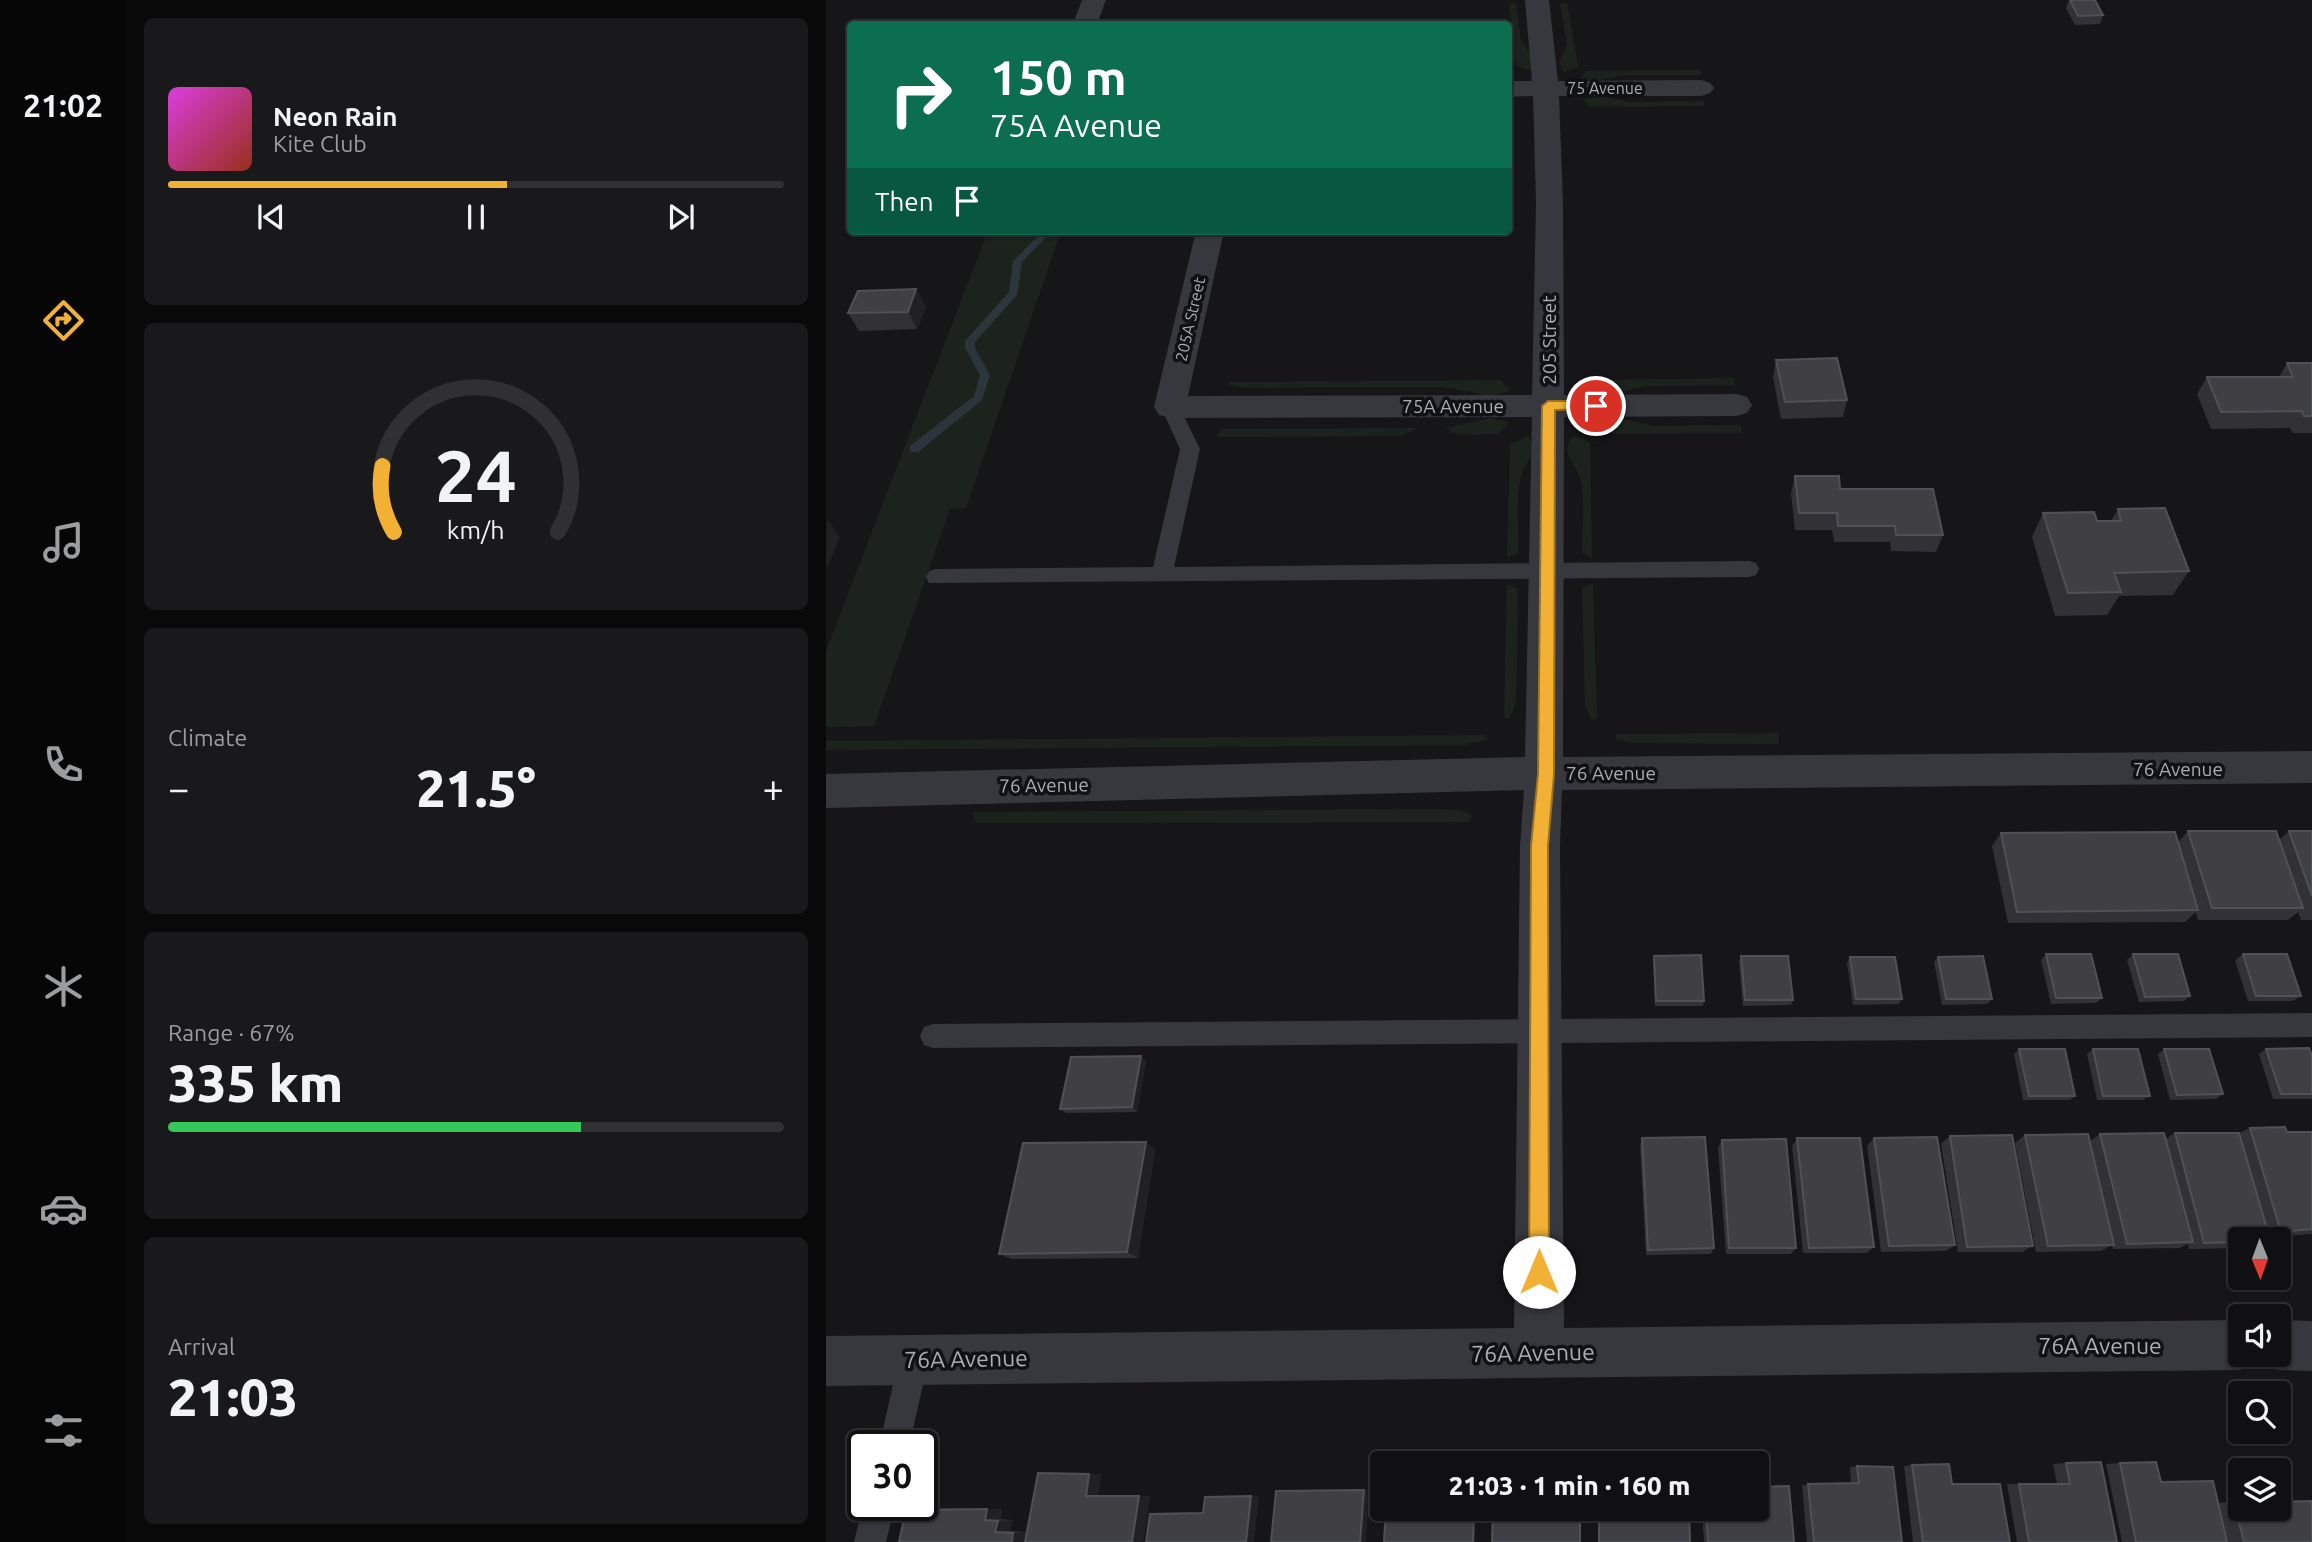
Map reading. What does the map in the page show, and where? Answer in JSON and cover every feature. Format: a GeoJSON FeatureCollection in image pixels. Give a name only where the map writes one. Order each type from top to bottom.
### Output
{"type":"FeatureCollection","features":[{"type":"Feature","properties":{"kind":"street"},"geometry":{"type":"LineString","coordinates":[[1086,21],[1094,0]]}},
{"type":"Feature","properties":{"kind":"street","name":"205 Street"},"geometry":{"type":"LineString","coordinates":[[1537,0],[1548,88],[1550,570],[1546,774],[1540,846],[1539,1353]]}},
{"type":"Feature","properties":{"kind":"street","name":"75 Avenue"},"geometry":{"type":"LineString","coordinates":[[1512,89],[1701,88]]}},
{"type":"Feature","properties":{"kind":"street","name":"205A Street"},"geometry":{"type":"LineString","coordinates":[[1170,407],[1209,235]]}},
{"type":"Feature","properties":{"kind":"street","name":"75A Avenue"},"geometry":{"type":"LineString","coordinates":[[1170,407],[1736,405]]}},
{"type":"Feature","properties":{"kind":"street","name":"76 Avenue"},"geometry":{"type":"LineString","coordinates":[[826,791],[1546,774],[2312,768]]}},
{"type":"Feature","properties":{"kind":"street","name":"76A Avenue"},"geometry":{"type":"LineString","coordinates":[[826,1361],[2228,1345]]}},
{"type":"Feature","properties":{"kind":"street"},"geometry":{"type":"LineString","coordinates":[[2291,1345],[2312,1346]]}},
{"type":"Feature","properties":{"kind":"lane"},"geometry":{"type":"LineString","coordinates":[[1163,574],[1190,449],[1170,407]]}},
{"type":"Feature","properties":{"kind":"lane"},"geometry":{"type":"LineString","coordinates":[[936,577],[1749,569]]}},
{"type":"Feature","properties":{"kind":"lane"},"geometry":{"type":"LineString","coordinates":[[933,1036],[2312,1025]]}},
{"type":"Feature","properties":{"kind":"lane"},"geometry":{"type":"LineString","coordinates":[[898,1430],[914,1359]]}},
{"type":"Feature","properties":{"kind":"lane"},"geometry":{"type":"LineString","coordinates":[[870,1542],[875,1521]]}},
{"type":"Feature","properties":{"kind":"shaded area"},"geometry":{"type":"Polygon","coordinates":[[[1509,2],[1516,4],[1521,40],[1532,56],[1533,65],[1529,70],[1516,66],[1509,2]]]}},
{"type":"Feature","properties":{"kind":"shaded area"},"geometry":{"type":"Polygon","coordinates":[[[1567,2],[1578,67],[1564,72],[1559,63],[1567,44],[1560,4],[1567,2]]]}},
{"type":"Feature","properties":{"kind":"shaded area"},"geometry":{"type":"Polygon","coordinates":[[[1700,70],[1701,75],[1625,75],[1594,81],[1580,79],[1586,71],[1700,70]]]}},
{"type":"Feature","properties":{"kind":"shaded area"},"geometry":{"type":"Polygon","coordinates":[[[1599,96],[1630,102],[1704,101],[1704,106],[1590,107],[1582,99],[1599,96]]]}},
{"type":"Feature","properties":{"kind":"shaded area"},"geometry":{"type":"Polygon","coordinates":[[[986,235],[1060,235],[966,508],[950,509],[874,726],[826,727],[826,651],[986,235]]]}},
{"type":"Feature","properties":{"kind":"shaded area"},"geometry":{"type":"Polygon","coordinates":[[[1734,378],[1735,385],[1647,386],[1610,395],[1590,391],[1599,380],[1734,378]]]}},
{"type":"Feature","properties":{"kind":"shaded area"},"geometry":{"type":"Polygon","coordinates":[[[1500,380],[1510,391],[1490,396],[1443,387],[1244,388],[1228,384],[1230,382],[1500,380]]]}},
{"type":"Feature","properties":{"kind":"shaded area"},"geometry":{"type":"Polygon","coordinates":[[[1605,417],[1654,426],[1741,425],[1742,433],[1602,434],[1590,421],[1605,417]]]}},
{"type":"Feature","properties":{"kind":"shaded area"},"geometry":{"type":"Polygon","coordinates":[[[1491,418],[1509,422],[1499,434],[1458,435],[1445,428],[1491,418]]]}},
{"type":"Feature","properties":{"kind":"shaded area"},"geometry":{"type":"Polygon","coordinates":[[[1417,428],[1402,436],[1215,437],[1222,429],[1417,428]]]}},
{"type":"Feature","properties":{"kind":"shaded area"},"geometry":{"type":"Polygon","coordinates":[[[1528,436],[1532,449],[1521,474],[1518,553],[1507,558],[1510,444],[1528,436]]]}},
{"type":"Feature","properties":{"kind":"shaded area"},"geometry":{"type":"Polygon","coordinates":[[[1573,436],[1590,442],[1592,558],[1582,553],[1581,483],[1568,452],[1573,436]]]}},
{"type":"Feature","properties":{"kind":"shaded area"},"geometry":{"type":"Polygon","coordinates":[[[1593,583],[1597,718],[1592,720],[1585,705],[1582,587],[1593,583]]]}},
{"type":"Feature","properties":{"kind":"shaded area"},"geometry":{"type":"Polygon","coordinates":[[[1507,584],[1518,589],[1516,703],[1509,719],[1504,717],[1507,584]]]}},
{"type":"Feature","properties":{"kind":"shaded area"},"geometry":{"type":"Polygon","coordinates":[[[1778,733],[1779,744],[1633,743],[1616,739],[1616,734],[1778,733]]]}},
{"type":"Feature","properties":{"kind":"shaded area"},"geometry":{"type":"Polygon","coordinates":[[[1485,735],[1488,739],[1464,745],[826,750],[826,741],[1485,735]]]}},
{"type":"Feature","properties":{"kind":"shaded area"},"geometry":{"type":"Polygon","coordinates":[[[1463,811],[1473,816],[1469,822],[976,823],[973,812],[1463,811]]]}},
{"type":"Feature","properties":{"kind":"building"},"geometry":{"type":"Polygon","coordinates":[[[2070,0],[2095,0],[2103,15],[2078,16],[2070,0]]]}},
{"type":"Feature","properties":{"kind":"building"},"geometry":{"type":"Polygon","coordinates":[[[916,289],[908,312],[848,313],[858,291],[916,289]]]}},
{"type":"Feature","properties":{"kind":"building"},"geometry":{"type":"Polygon","coordinates":[[[1837,358],[1847,400],[1785,402],[1776,360],[1837,358]]]}},
{"type":"Feature","properties":{"kind":"building"},"geometry":{"type":"Polygon","coordinates":[[[2287,363],[2312,363],[2312,416],[2304,416],[2302,411],[2221,412],[2207,377],[2293,377],[2287,363]]]}},
{"type":"Feature","properties":{"kind":"building"},"geometry":{"type":"Polygon","coordinates":[[[1795,476],[1839,476],[1840,489],[1933,489],[1943,535],[1896,535],[1895,526],[1838,526],[1837,513],[1799,513],[1795,476]]]}},
{"type":"Feature","properties":{"kind":"building"},"geometry":{"type":"Polygon","coordinates":[[[2165,508],[2189,571],[2114,573],[2121,592],[2068,593],[2043,513],[2094,512],[2097,521],[2121,521],[2118,509],[2165,508]]]}},
{"type":"Feature","properties":{"kind":"building"},"geometry":{"type":"Polygon","coordinates":[[[2188,831],[2276,831],[2303,908],[2212,908],[2188,831]]]}},
{"type":"Feature","properties":{"kind":"building"},"geometry":{"type":"Polygon","coordinates":[[[2289,831],[2312,831],[2312,896],[2289,831]]]}},
{"type":"Feature","properties":{"kind":"building"},"geometry":{"type":"Polygon","coordinates":[[[2175,832],[2198,910],[2017,912],[2001,833],[2175,832]]]}},
{"type":"Feature","properties":{"kind":"building"},"geometry":{"type":"Polygon","coordinates":[[[2046,954],[2091,954],[2102,998],[2056,998],[2046,954]]]}},
{"type":"Feature","properties":{"kind":"building"},"geometry":{"type":"Polygon","coordinates":[[[2133,954],[2178,954],[2190,996],[2145,997],[2133,954]]]}},
{"type":"Feature","properties":{"kind":"building"},"geometry":{"type":"Polygon","coordinates":[[[2243,954],[2287,954],[2301,996],[2256,996],[2243,954]]]}},
{"type":"Feature","properties":{"kind":"building"},"geometry":{"type":"Polygon","coordinates":[[[1701,955],[1704,1001],[1656,1001],[1654,956],[1701,955]]]}},
{"type":"Feature","properties":{"kind":"building"},"geometry":{"type":"Polygon","coordinates":[[[1741,956],[1788,956],[1793,1000],[1745,1000],[1741,956]]]}},
{"type":"Feature","properties":{"kind":"building"},"geometry":{"type":"Polygon","coordinates":[[[1983,956],[1992,999],[1946,999],[1938,957],[1983,956]]]}},
{"type":"Feature","properties":{"kind":"building"},"geometry":{"type":"Polygon","coordinates":[[[1850,957],[1895,957],[1902,999],[1856,999],[1850,957]]]}},
{"type":"Feature","properties":{"kind":"building"},"geometry":{"type":"Polygon","coordinates":[[[2309,1048],[2312,1056],[2312,1094],[2281,1094],[2266,1049],[2309,1048]]]}},
{"type":"Feature","properties":{"kind":"building"},"geometry":{"type":"Polygon","coordinates":[[[2019,1049],[2065,1049],[2075,1096],[2029,1096],[2019,1049]]]}},
{"type":"Feature","properties":{"kind":"building"},"geometry":{"type":"Polygon","coordinates":[[[2093,1049],[2138,1049],[2150,1096],[2103,1096],[2093,1049]]]}},
{"type":"Feature","properties":{"kind":"building"},"geometry":{"type":"Polygon","coordinates":[[[2164,1049],[2209,1049],[2223,1094],[2177,1095],[2164,1049]]]}},
{"type":"Feature","properties":{"kind":"building"},"geometry":{"type":"Polygon","coordinates":[[[1141,1056],[1132,1107],[1060,1109],[1071,1057],[1141,1056]]]}},
{"type":"Feature","properties":{"kind":"building"},"geometry":{"type":"Polygon","coordinates":[[[2285,1127],[2287,1132],[2312,1132],[2312,1229],[2291,1231],[2291,1227],[2280,1227],[2250,1128],[2285,1127]]]}},
{"type":"Feature","properties":{"kind":"building"},"geometry":{"type":"Polygon","coordinates":[[[2164,1133],[2193,1242],[2127,1244],[2100,1134],[2164,1133]]]}},
{"type":"Feature","properties":{"kind":"building"},"geometry":{"type":"Polygon","coordinates":[[[2175,1133],[2239,1133],[2266,1227],[2228,1227],[2228,1242],[2204,1243],[2175,1133]]]}},
{"type":"Feature","properties":{"kind":"building"},"geometry":{"type":"Polygon","coordinates":[[[2088,1134],[2114,1245],[2048,1246],[2025,1135],[2088,1134]]]}},
{"type":"Feature","properties":{"kind":"building"},"geometry":{"type":"Polygon","coordinates":[[[2012,1135],[2033,1246],[1967,1247],[1950,1136],[2012,1135]]]}},
{"type":"Feature","properties":{"kind":"building"},"geometry":{"type":"Polygon","coordinates":[[[1705,1137],[1714,1248],[1648,1250],[1642,1138],[1705,1137]]]}},
{"type":"Feature","properties":{"kind":"building"},"geometry":{"type":"Polygon","coordinates":[[[1937,1137],[1955,1245],[1889,1246],[1874,1138],[1937,1137]]]}},
{"type":"Feature","properties":{"kind":"building"},"geometry":{"type":"Polygon","coordinates":[[[1797,1138],[1860,1138],[1874,1247],[1809,1248],[1797,1138]]]}},
{"type":"Feature","properties":{"kind":"building"},"geometry":{"type":"Polygon","coordinates":[[[1786,1139],[1796,1248],[1729,1248],[1722,1140],[1786,1139]]]}},
{"type":"Feature","properties":{"kind":"building"},"geometry":{"type":"Polygon","coordinates":[[[1146,1142],[1127,1252],[999,1254],[1023,1143],[1146,1142]]]}},
{"type":"Feature","properties":{"kind":"building"},"geometry":{"type":"Polygon","coordinates":[[[2101,1462],[2117,1542],[2029,1542],[2019,1484],[2070,1484],[2066,1463],[2101,1462]]]}},
{"type":"Feature","properties":{"kind":"building"},"geometry":{"type":"Polygon","coordinates":[[[2156,1462],[2161,1482],[2213,1481],[2227,1542],[2136,1542],[2120,1463],[2156,1462]]]}},
{"type":"Feature","properties":{"kind":"building"},"geometry":{"type":"Polygon","coordinates":[[[1949,1464],[1952,1484],[2000,1484],[2010,1542],[1923,1542],[1912,1465],[1949,1464]]]}},
{"type":"Feature","properties":{"kind":"building"},"geometry":{"type":"Polygon","coordinates":[[[1857,1466],[1893,1467],[1902,1542],[1814,1542],[1808,1484],[1859,1483],[1857,1466]]]}},
{"type":"Feature","properties":{"kind":"building"},"geometry":{"type":"Polygon","coordinates":[[[1038,1473],[1089,1474],[1086,1496],[1139,1496],[1132,1542],[1025,1542],[1038,1473]]]}},
{"type":"Feature","properties":{"kind":"building"},"geometry":{"type":"Polygon","coordinates":[[[1789,1486],[1794,1542],[1708,1542],[1707,1521],[1769,1521],[1769,1487],[1789,1486]]]}},
{"type":"Feature","properties":{"kind":"building"},"geometry":{"type":"Polygon","coordinates":[[[1364,1490],[1360,1542],[1271,1542],[1276,1491],[1364,1490]]]}},
{"type":"Feature","properties":{"kind":"building"},"geometry":{"type":"Polygon","coordinates":[[[1251,1496],[1246,1542],[1146,1542],[1150,1514],[1203,1513],[1205,1497],[1251,1496]]]}},
{"type":"Feature","properties":{"kind":"building"},"geometry":{"type":"Polygon","coordinates":[[[2312,1501],[2312,1542],[2244,1542],[2239,1521],[2291,1521],[2291,1502],[2312,1501]]]}},
{"type":"Feature","properties":{"kind":"building"},"geometry":{"type":"Polygon","coordinates":[[[987,1509],[985,1520],[998,1521],[995,1532],[1013,1533],[1012,1542],[899,1542],[904,1521],[938,1521],[938,1510],[987,1509]]]}},
{"type":"Feature","properties":{"kind":"building"},"geometry":{"type":"Polygon","coordinates":[[[1385,1521],[1474,1521],[1473,1542],[1384,1542],[1385,1521]]]}},
{"type":"Feature","properties":{"kind":"building"},"geometry":{"type":"Polygon","coordinates":[[[1493,1521],[1580,1521],[1580,1542],[1492,1542],[1493,1521]]]}},
{"type":"Feature","properties":{"kind":"building"},"geometry":{"type":"Polygon","coordinates":[[[1599,1521],[1689,1521],[1690,1542],[1599,1542],[1599,1521]]]}},
{"type":"Feature","properties":{"kind":"waterway"},"geometry":{"type":"LineString","coordinates":[[914,449],[978,398],[985,375],[970,348],[970,341],[1014,293],[1018,261],[1044,235]]}},
{"type":"Feature","properties":{"kind":"route"},"geometry":{"type":"LineString","coordinates":[[1539,1272],[1540,846],[1546,774],[1550,570],[1548,406],[1596,406]]}}]}
